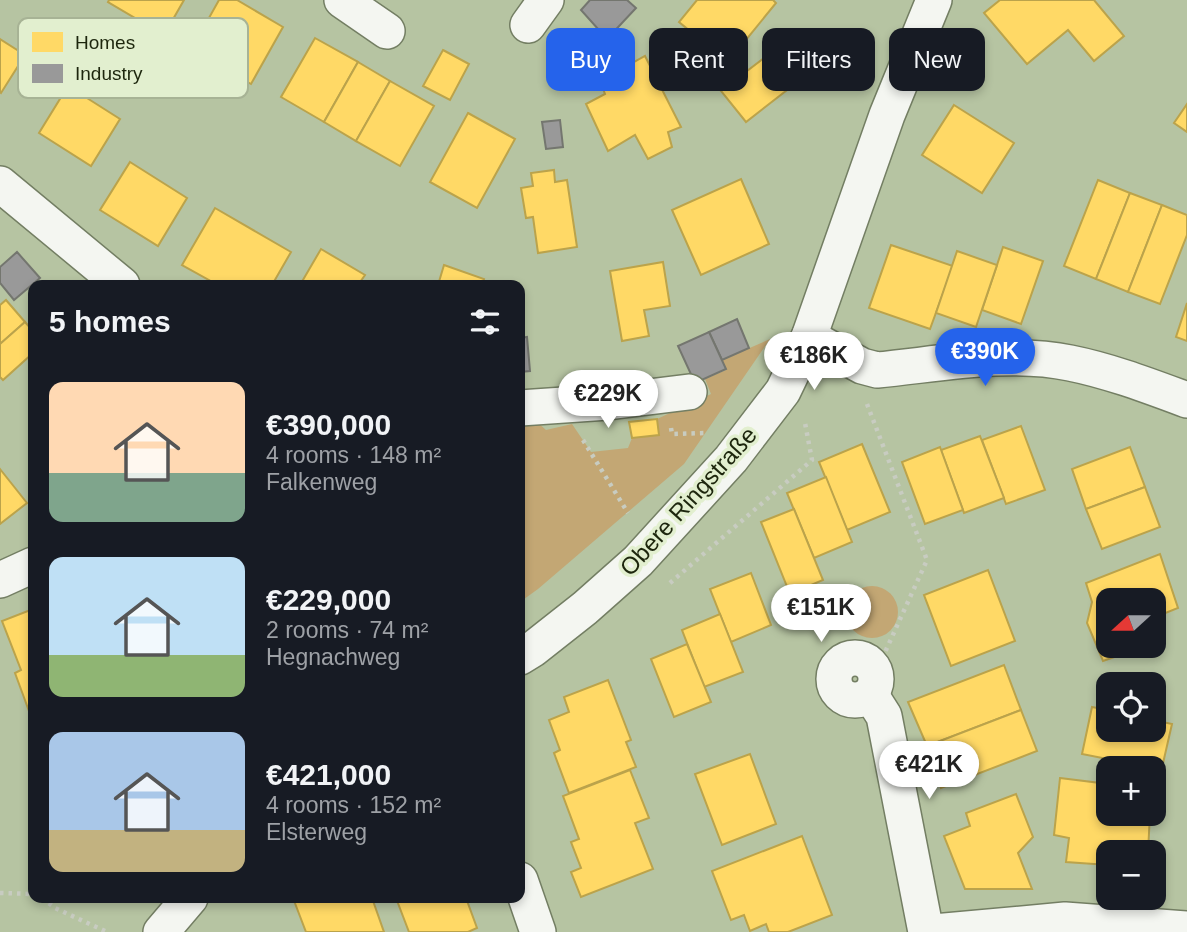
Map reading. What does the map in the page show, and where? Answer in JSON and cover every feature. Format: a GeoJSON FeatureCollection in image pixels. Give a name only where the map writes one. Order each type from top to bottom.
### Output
{"type":"FeatureCollection","features":[{"type":"Feature","properties":{"kind":"street"},"geometry":{"type":"LineString","coordinates":[[342,0],[387,31]]}},
{"type":"Feature","properties":{"kind":"street","name":"Obere Ringstraße"},"geometry":{"type":"LineString","coordinates":[[525,654],[638,561],[731,459],[783,391],[809,337],[887,116],[934,0]]}},
{"type":"Feature","properties":{"kind":"street"},"geometry":{"type":"LineString","coordinates":[[0,184],[116,280]]}},
{"type":"Feature","properties":{"kind":"street"},"geometry":{"type":"LineString","coordinates":[[809,337],[862,366],[877,370],[1020,358],[1068,362],[1108,372],[1187,400]]}},
{"type":"Feature","properties":{"kind":"street"},"geometry":{"type":"LineString","coordinates":[[525,408],[689,393]]}},
{"type":"Feature","properties":{"kind":"street"},"geometry":{"type":"LineString","coordinates":[[0,580],[28,567]]}},
{"type":"Feature","properties":{"kind":"street"},"geometry":{"type":"LineString","coordinates":[[873,684],[884,716],[926,932]]}},
{"type":"Feature","properties":{"kind":"street"},"geometry":{"type":"LineString","coordinates":[[525,894],[538,932]]}},
{"type":"Feature","properties":{"kind":"street"},"geometry":{"type":"LineString","coordinates":[[161,932],[186,903]]}},
{"type":"Feature","properties":{"kind":"street"},"geometry":{"type":"LineString","coordinates":[[934,932],[1065,920],[1187,929]]}},
{"type":"Feature","properties":{"kind":"path"},"geometry":{"type":"LineString","coordinates":[[863,392],[927,560],[873,684]]}},
{"type":"Feature","properties":{"kind":"path"},"geometry":{"type":"LineString","coordinates":[[565,404],[572,424],[628,513]]}},
{"type":"Feature","properties":{"kind":"path"},"geometry":{"type":"LineString","coordinates":[[0,893],[28,894]]}},
{"type":"Feature","properties":{"kind":"path"},"geometry":{"type":"LineString","coordinates":[[48,903],[107,932]]}},
{"type":"Feature","properties":{"kind":"shaded area"},"geometry":{"type":"Polygon","coordinates":[[[770,339],[684,464],[525,598],[525,424],[536,421],[546,430],[572,424],[591,452],[628,448],[632,438],[659,435],[657,419],[711,394],[705,379],[726,370],[722,360],[770,339]]]}},
{"type":"Feature","properties":{"kind":"shaded area"},"geometry":{"type":"Polygon","coordinates":[[[872,586],[882,588],[890,594],[896,602],[896,622],[890,630],[882,636],[872,638],[862,636],[854,630],[848,622],[846,612],[848,602],[854,594],[862,588],[872,586]]]}},
{"type":"Feature","properties":{"kind":"building: Homes"},"geometry":{"type":"Polygon","coordinates":[[[184,0],[174,18],[135,18],[108,2],[184,0]]]}},
{"type":"Feature","properties":{"kind":"building: Homes"},"geometry":{"type":"Polygon","coordinates":[[[219,0],[237,0],[283,27],[251,84],[248,82],[248,18],[209,18],[219,0]]]}},
{"type":"Feature","properties":{"kind":"building: Homes"},"geometry":{"type":"Polygon","coordinates":[[[697,0],[773,0],[776,3],[748,37],[748,28],[686,28],[679,22],[697,0]]]}},
{"type":"Feature","properties":{"kind":"building: Homes"},"geometry":{"type":"Polygon","coordinates":[[[1000,0],[1094,0],[1124,36],[1094,61],[1068,30],[1027,64],[984,13],[1000,0]]]}},
{"type":"Feature","properties":{"kind":"building: Homes"},"geometry":{"type":"Polygon","coordinates":[[[315,38],[358,62],[324,122],[281,97],[315,38]]]}},
{"type":"Feature","properties":{"kind":"building: Homes"},"geometry":{"type":"Polygon","coordinates":[[[0,39],[18,51],[18,66],[0,92],[0,39]]]}},
{"type":"Feature","properties":{"kind":"building: Homes"},"geometry":{"type":"Polygon","coordinates":[[[443,50],[469,64],[450,100],[423,86],[443,50]]]}},
{"type":"Feature","properties":{"kind":"building: Homes"},"geometry":{"type":"Polygon","coordinates":[[[645,56],[649,64],[649,91],[663,91],[681,127],[668,132],[672,147],[648,159],[635,135],[608,151],[586,104],[605,94],[604,91],[635,91],[635,62],[645,56]]]}},
{"type":"Feature","properties":{"kind":"building: Homes"},"geometry":{"type":"Polygon","coordinates":[[[762,60],[762,91],[786,91],[746,122],[721,91],[748,91],[748,70],[762,60]]]}},
{"type":"Feature","properties":{"kind":"building: Homes"},"geometry":{"type":"Polygon","coordinates":[[[358,62],[390,81],[356,141],[324,122],[358,62]]]}},
{"type":"Feature","properties":{"kind":"building: Homes"},"geometry":{"type":"Polygon","coordinates":[[[390,81],[434,106],[400,166],[356,141],[390,81]]]}},
{"type":"Feature","properties":{"kind":"building: Homes"},"geometry":{"type":"Polygon","coordinates":[[[61,98],[87,98],[120,119],[91,166],[39,133],[61,98]]]}},
{"type":"Feature","properties":{"kind":"building: Homes"},"geometry":{"type":"Polygon","coordinates":[[[1187,104],[1187,132],[1174,123],[1187,104]]]}},
{"type":"Feature","properties":{"kind":"building: Homes"},"geometry":{"type":"Polygon","coordinates":[[[954,105],[1014,143],[982,193],[922,155],[954,105]]]}},
{"type":"Feature","properties":{"kind":"building: Homes"},"geometry":{"type":"Polygon","coordinates":[[[468,113],[515,139],[477,208],[430,182],[468,113]]]}},
{"type":"Feature","properties":{"kind":"building: Homes"},"geometry":{"type":"Polygon","coordinates":[[[130,162],[187,198],[158,246],[100,210],[130,162]]]}},
{"type":"Feature","properties":{"kind":"building: Homes"},"geometry":{"type":"Polygon","coordinates":[[[554,170],[555,182],[567,180],[577,247],[538,253],[533,217],[526,218],[521,188],[533,186],[531,173],[554,170]]]}},
{"type":"Feature","properties":{"kind":"building: Homes"},"geometry":{"type":"Polygon","coordinates":[[[741,179],[769,244],[701,275],[672,210],[741,179]]]}},
{"type":"Feature","properties":{"kind":"building: Homes"},"geometry":{"type":"Polygon","coordinates":[[[1098,180],[1130,193],[1096,279],[1064,266],[1098,180]]]}},
{"type":"Feature","properties":{"kind":"building: Homes"},"geometry":{"type":"Polygon","coordinates":[[[1130,193],[1162,205],[1128,292],[1096,279],[1130,193]]]}},
{"type":"Feature","properties":{"kind":"building: Homes"},"geometry":{"type":"Polygon","coordinates":[[[1162,205],[1187,215],[1187,235],[1160,304],[1128,292],[1162,205]]]}},
{"type":"Feature","properties":{"kind":"building: Homes"},"geometry":{"type":"Polygon","coordinates":[[[215,208],[291,252],[275,280],[209,280],[182,265],[215,208]]]}},
{"type":"Feature","properties":{"kind":"building: Homes"},"geometry":{"type":"Polygon","coordinates":[[[891,245],[953,266],[930,329],[869,308],[891,245]]]}},
{"type":"Feature","properties":{"kind":"building: Homes"},"geometry":{"type":"Polygon","coordinates":[[[1003,247],[1043,261],[1021,324],[982,310],[1003,247]]]}},
{"type":"Feature","properties":{"kind":"building: Homes"},"geometry":{"type":"Polygon","coordinates":[[[321,249],[365,275],[362,280],[303,280],[321,249]]]}},
{"type":"Feature","properties":{"kind":"building: Homes"},"geometry":{"type":"Polygon","coordinates":[[[957,251],[997,265],[976,327],[936,313],[957,251]]]}},
{"type":"Feature","properties":{"kind":"building: Homes"},"geometry":{"type":"Polygon","coordinates":[[[663,262],[670,306],[644,310],[649,336],[622,341],[610,271],[663,262]]]}},
{"type":"Feature","properties":{"kind":"building: Homes"},"geometry":{"type":"Polygon","coordinates":[[[444,265],[484,279],[484,280],[440,280],[444,265]]]}},
{"type":"Feature","properties":{"kind":"building: Homes"},"geometry":{"type":"Polygon","coordinates":[[[6,300],[25,322],[0,344],[0,305],[6,300]]]}},
{"type":"Feature","properties":{"kind":"building: Homes"},"geometry":{"type":"Polygon","coordinates":[[[1187,303],[1187,341],[1176,337],[1187,303]]]}},
{"type":"Feature","properties":{"kind":"building: Homes"},"geometry":{"type":"Polygon","coordinates":[[[25,322],[28,325],[28,358],[3,380],[0,377],[0,344],[25,322]]]}},
{"type":"Feature","properties":{"kind":"building: Homes"},"geometry":{"type":"Polygon","coordinates":[[[657,419],[659,435],[632,438],[629,422],[657,419]]]}},
{"type":"Feature","properties":{"kind":"building: Homes"},"geometry":{"type":"Polygon","coordinates":[[[1021,426],[1045,490],[1006,504],[982,440],[1021,426]]]}},
{"type":"Feature","properties":{"kind":"building: Homes"},"geometry":{"type":"Polygon","coordinates":[[[980,436],[1004,498],[964,513],[941,450],[980,436]]]}},
{"type":"Feature","properties":{"kind":"building: Homes"},"geometry":{"type":"Polygon","coordinates":[[[862,444],[890,512],[847,530],[819,462],[862,444]]]}},
{"type":"Feature","properties":{"kind":"building: Homes"},"geometry":{"type":"Polygon","coordinates":[[[940,447],[963,510],[925,524],[902,462],[940,447]]]}},
{"type":"Feature","properties":{"kind":"building: Homes"},"geometry":{"type":"Polygon","coordinates":[[[1130,447],[1145,487],[1086,509],[1072,469],[1130,447]]]}},
{"type":"Feature","properties":{"kind":"building: Homes"},"geometry":{"type":"Polygon","coordinates":[[[0,469],[27,503],[0,524],[0,469]]]}},
{"type":"Feature","properties":{"kind":"building: Homes"},"geometry":{"type":"Polygon","coordinates":[[[826,477],[852,542],[814,558],[787,493],[826,477]]]}},
{"type":"Feature","properties":{"kind":"building: Homes"},"geometry":{"type":"Polygon","coordinates":[[[1145,487],[1160,527],[1102,549],[1086,509],[1145,487]]]}},
{"type":"Feature","properties":{"kind":"building: Homes"},"geometry":{"type":"Polygon","coordinates":[[[794,509],[823,580],[790,594],[761,522],[794,509]]]}},
{"type":"Feature","properties":{"kind":"building: Homes"},"geometry":{"type":"Polygon","coordinates":[[[1160,554],[1178,608],[1166,613],[1166,588],[1096,588],[1096,644],[1087,623],[1092,602],[1086,583],[1160,554]]]}},
{"type":"Feature","properties":{"kind":"building: Homes"},"geometry":{"type":"Polygon","coordinates":[[[988,570],[1015,641],[951,666],[924,595],[988,570]]]}},
{"type":"Feature","properties":{"kind":"building: Homes"},"geometry":{"type":"Polygon","coordinates":[[[751,573],[771,625],[731,642],[710,589],[751,573]]]}},
{"type":"Feature","properties":{"kind":"building: Homes"},"geometry":{"type":"Polygon","coordinates":[[[28,611],[28,708],[15,673],[21,670],[2,621],[28,611]]]}},
{"type":"Feature","properties":{"kind":"building: Homes"},"geometry":{"type":"Polygon","coordinates":[[[720,614],[743,672],[704,687],[682,630],[720,614]]]}},
{"type":"Feature","properties":{"kind":"building: Homes"},"geometry":{"type":"Polygon","coordinates":[[[687,644],[711,702],[674,717],[651,659],[687,644]]]}},
{"type":"Feature","properties":{"kind":"building: Homes"},"geometry":{"type":"Polygon","coordinates":[[[1004,665],[1021,710],[927,746],[908,702],[1004,665]]]}},
{"type":"Feature","properties":{"kind":"building: Homes"},"geometry":{"type":"Polygon","coordinates":[[[608,680],[631,740],[626,742],[636,767],[569,793],[554,753],[560,750],[549,720],[569,712],[564,697],[608,680]]]}},
{"type":"Feature","properties":{"kind":"building: Homes"},"geometry":{"type":"Polygon","coordinates":[[[1092,707],[1096,708],[1096,742],[1166,742],[1166,723],[1172,724],[1165,756],[1096,757],[1082,754],[1092,707]]]}},
{"type":"Feature","properties":{"kind":"building: Homes"},"geometry":{"type":"Polygon","coordinates":[[[1021,710],[1037,751],[941,788],[927,746],[1021,710]]]}},
{"type":"Feature","properties":{"kind":"building: Homes"},"geometry":{"type":"Polygon","coordinates":[[[750,754],[776,824],[722,845],[695,774],[750,754]]]}},
{"type":"Feature","properties":{"kind":"building: Homes"},"geometry":{"type":"Polygon","coordinates":[[[630,770],[649,818],[635,823],[653,869],[581,897],[571,872],[581,868],[571,842],[579,839],[563,796],[630,770]]]}},
{"type":"Feature","properties":{"kind":"building: Homes"},"geometry":{"type":"Polygon","coordinates":[[[1060,778],[1096,782],[1096,826],[1149,826],[1149,840],[1096,840],[1096,864],[1066,862],[1069,838],[1054,835],[1060,778]]]}},
{"type":"Feature","properties":{"kind":"building: Homes"},"geometry":{"type":"Polygon","coordinates":[[[1016,794],[1033,837],[1018,853],[1032,889],[965,889],[944,836],[970,826],[966,813],[1016,794]]]}},
{"type":"Feature","properties":{"kind":"building: Homes"},"geometry":{"type":"Polygon","coordinates":[[[802,836],[832,915],[788,932],[769,932],[766,924],[750,931],[744,915],[731,920],[712,871],[802,836]]]}},
{"type":"Feature","properties":{"kind":"building: Homes"},"geometry":{"type":"Polygon","coordinates":[[[295,903],[374,903],[384,932],[306,932],[295,903]]]}},
{"type":"Feature","properties":{"kind":"building: Homes"},"geometry":{"type":"Polygon","coordinates":[[[398,903],[468,903],[477,928],[468,932],[409,932],[398,903]]]}},
{"type":"Feature","properties":{"kind":"building: Industry"},"geometry":{"type":"Polygon","coordinates":[[[590,0],[627,0],[636,8],[617,28],[597,28],[581,10],[590,0]]]}},
{"type":"Feature","properties":{"kind":"building: Industry"},"geometry":{"type":"Polygon","coordinates":[[[560,120],[563,147],[546,149],[542,122],[560,120]]]}},
{"type":"Feature","properties":{"kind":"building: Industry"},"geometry":{"type":"Polygon","coordinates":[[[17,252],[40,278],[28,280],[28,288],[14,300],[0,283],[0,267],[17,252]]]}},
{"type":"Feature","properties":{"kind":"building: Industry"},"geometry":{"type":"Polygon","coordinates":[[[737,319],[749,348],[722,360],[709,332],[737,319]]]}},
{"type":"Feature","properties":{"kind":"building: Industry"},"geometry":{"type":"Polygon","coordinates":[[[709,332],[726,369],[695,383],[678,346],[709,332]]]}},
{"type":"Feature","properties":{"kind":"building: Industry"},"geometry":{"type":"Polygon","coordinates":[[[525,337],[530,371],[525,372],[525,337]]]}}]}
